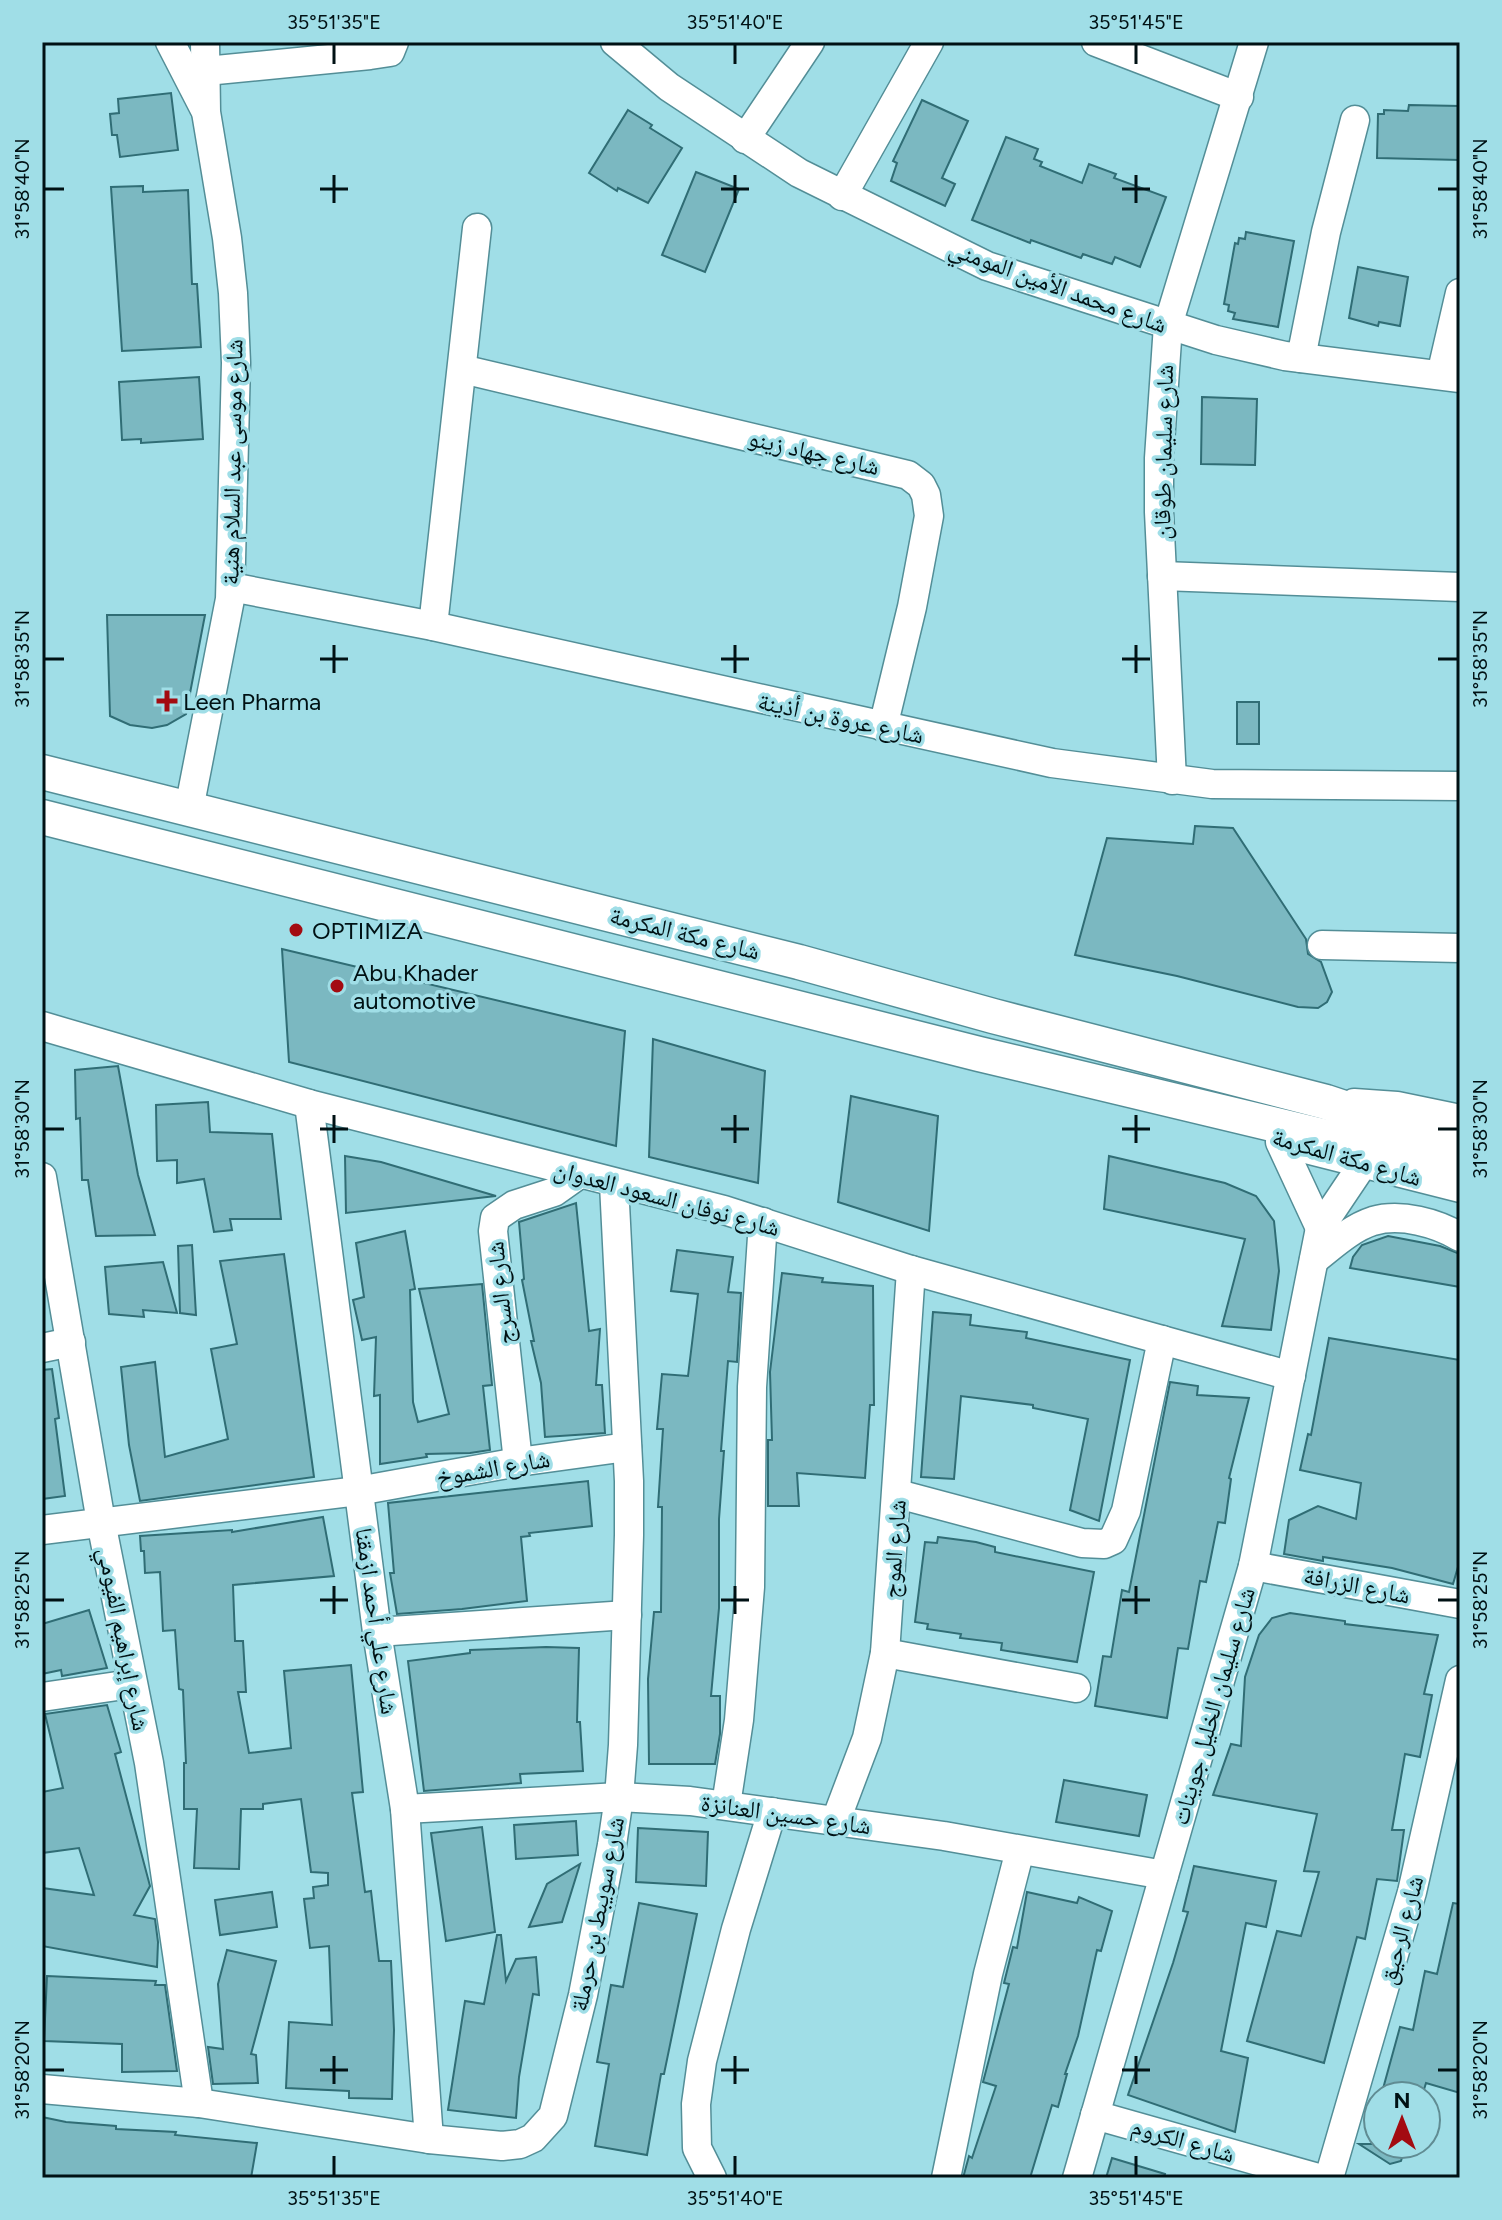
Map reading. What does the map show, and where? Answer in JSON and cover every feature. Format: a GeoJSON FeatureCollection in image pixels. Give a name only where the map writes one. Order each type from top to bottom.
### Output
{"type":"FeatureCollection","features":[{"type":"Feature","properties":{"kind":"main road","name":"شارع مكة المكرمة"},"geometry":{"type":"LineString","coordinates":[[42,772],[799,962],[1326,1102],[1404,1128],[1460,1142]]}},
{"type":"Feature","properties":{"kind":"main road","name":"شارع مكة المكرمة"},"geometry":{"type":"LineString","coordinates":[[42,817],[979,1054],[1460,1169]]}},
{"type":"Feature","properties":{"kind":"street","name":"شارع موسى عبد السلام هنية"},"geometry":{"type":"LineString","coordinates":[[170,42],[206,112]]}},
{"type":"Feature","properties":{"kind":"street","name":"شارع موسى عبد السلام هنية"},"geometry":{"type":"LineString","coordinates":[[189,809],[222,651],[231,587],[236,363],[233,293],[206,112],[205,42]]}},
{"type":"Feature","properties":{"kind":"street"},"geometry":{"type":"LineString","coordinates":[[206,71],[390,52],[394,42]]}},
{"type":"Feature","properties":{"kind":"street","name":"شارع محمد الأمين المومني"},"geometry":{"type":"LineString","coordinates":[[615,42],[669,87],[745,139],[842,196],[987,266],[1216,340],[1301,358],[1451,376]]}},
{"type":"Feature","properties":{"kind":"street"},"geometry":{"type":"LineString","coordinates":[[745,139],[810,42]]}},
{"type":"Feature","properties":{"kind":"street"},"geometry":{"type":"LineString","coordinates":[[842,196],[929,42]]}},
{"type":"Feature","properties":{"kind":"street"},"geometry":{"type":"LineString","coordinates":[[1096,42],[1239,97]]}},
{"type":"Feature","properties":{"kind":"street","name":"شارع سليمان طوقان"},"geometry":{"type":"LineString","coordinates":[[1172,780],[1159,458],[1168,325],[1254,42]]}},
{"type":"Feature","properties":{"kind":"street"},"geometry":{"type":"LineString","coordinates":[[1301,358],[1326,232],[1355,120]]}},
{"type":"Feature","properties":{"kind":"street"},"geometry":{"type":"LineString","coordinates":[[433,626],[477,228]]}},
{"type":"Feature","properties":{"kind":"street"},"geometry":{"type":"LineString","coordinates":[[1451,376],[1460,293]]}},
{"type":"Feature","properties":{"kind":"street","name":"شارع جهاد زينو"},"geometry":{"type":"LineString","coordinates":[[462,369],[908,475],[921,485],[929,516],[912,607],[883,727]]}},
{"type":"Feature","properties":{"kind":"street"},"geometry":{"type":"LineString","coordinates":[[1162,576],[1460,587]]}},
{"type":"Feature","properties":{"kind":"street","name":"شارع عروة بن أذينة"},"geometry":{"type":"LineString","coordinates":[[231,587],[433,626],[1052,763],[1212,784],[1460,786]]}},
{"type":"Feature","properties":{"kind":"street"},"geometry":{"type":"LineString","coordinates":[[1322,945],[1460,948]]}},
{"type":"Feature","properties":{"kind":"street","name":"شارع نوفان السعود العدوان"},"geometry":{"type":"LineString","coordinates":[[42,1026],[309,1104],[763,1222],[911,1270],[1291,1376]]}},
{"type":"Feature","properties":{"kind":"street","name":"شارع مكة المكرمة"},"geometry":{"type":"LineString","coordinates":[[1326,1102],[1397,1106],[1460,1119]]}},
{"type":"Feature","properties":{"kind":"street","name":"شارع علي أحمد ازمقنا"},"geometry":{"type":"LineString","coordinates":[[309,1104],[377,1632],[405,1809],[429,2139]]}},
{"type":"Feature","properties":{"kind":"street","name":"شارع مكة المكرمة"},"geometry":{"type":"LineString","coordinates":[[1238,1116],[1280,1142],[1460,1188]]}},
{"type":"Feature","properties":{"kind":"street"},"geometry":{"type":"LineString","coordinates":[[1280,1142],[1320,1228]]}},
{"type":"Feature","properties":{"kind":"street","name":"شارع سليمان الخليل جوينات"},"geometry":{"type":"LineString","coordinates":[[1077,2178],[1253,1566],[1320,1228],[1363,1164]]}},
{"type":"Feature","properties":{"kind":"street","name":"شارع السرج"},"geometry":{"type":"LineString","coordinates":[[518,1462],[493,1231],[495,1218],[514,1205],[554,1192],[578,1175]]}},
{"type":"Feature","properties":{"kind":"street","name":"شارع إبراهيم الفيومي"},"geometry":{"type":"LineString","coordinates":[[42,1177],[101,1522],[149,1763],[199,2103]]}},
{"type":"Feature","properties":{"kind":"street","name":"شارع سويبط بن حرملة"},"geometry":{"type":"LineString","coordinates":[[42,2089],[199,2103],[429,2139],[502,2146],[520,2144],[533,2138],[553,2116],[583,1995],[619,1797],[627,1615],[627,1447],[614,1184]]}},
{"type":"Feature","properties":{"kind":"street"},"geometry":{"type":"LineString","coordinates":[[1314,1260],[1339,1240],[1374,1221],[1391,1219],[1430,1223],[1460,1237]]}},
{"type":"Feature","properties":{"kind":"street"},"geometry":{"type":"LineString","coordinates":[[726,1805],[737,1732],[749,1603],[752,1387],[763,1222]]}},
{"type":"Feature","properties":{"kind":"street","name":"شارع الموج"},"geometry":{"type":"LineString","coordinates":[[836,1820],[867,1738],[885,1653],[911,1270]]}},
{"type":"Feature","properties":{"kind":"street"},"geometry":{"type":"LineString","coordinates":[[898,1494],[1082,1543],[1104,1544],[1113,1540],[1126,1511],[1162,1340]]}},
{"type":"Feature","properties":{"kind":"street"},"geometry":{"type":"LineString","coordinates":[[42,1348],[71,1342]]}},
{"type":"Feature","properties":{"kind":"street","name":"شارع الشموخ"},"geometry":{"type":"LineString","coordinates":[[42,1530],[358,1491],[518,1462],[627,1447]]}},
{"type":"Feature","properties":{"kind":"street","name":"شارع الزرافة"},"geometry":{"type":"LineString","coordinates":[[1253,1566],[1460,1604]]}},
{"type":"Feature","properties":{"kind":"street"},"geometry":{"type":"LineString","coordinates":[[377,1632],[627,1615]]}},
{"type":"Feature","properties":{"kind":"street"},"geometry":{"type":"LineString","coordinates":[[885,1653],[1076,1688]]}},
{"type":"Feature","properties":{"kind":"street","name":"شارع الرحيق"},"geometry":{"type":"LineString","coordinates":[[1329,2178],[1450,1772],[1460,1680]]}},
{"type":"Feature","properties":{"kind":"street"},"geometry":{"type":"LineString","coordinates":[[42,1697],[131,1684]]}},
{"type":"Feature","properties":{"kind":"street","name":"شارع حسين العنانزة"},"geometry":{"type":"LineString","coordinates":[[405,1809],[619,1797],[726,1805],[836,1820],[1164,1875]]}},
{"type":"Feature","properties":{"kind":"street"},"geometry":{"type":"LineString","coordinates":[[712,2178],[697,2148],[696,2138],[696,2104],[702,2061],[736,1929],[772,1812]]}},
{"type":"Feature","properties":{"kind":"street"},"geometry":{"type":"LineString","coordinates":[[946,2178],[988,1974],[1020,1850]]}},
{"type":"Feature","properties":{"kind":"street","name":"شارع الكروم"},"geometry":{"type":"LineString","coordinates":[[1095,2115],[1318,2178]]}},
{"type":"Feature","properties":{"kind":"building"},"geometry":{"type":"Polygon","coordinates":[[[171,93],[178,150],[120,157],[117,135],[112,135],[110,114],[119,113],[118,99],[171,93]]]}},
{"type":"Feature","properties":{"kind":"building"},"geometry":{"type":"Polygon","coordinates":[[[922,100],[968,121],[942,178],[955,184],[945,206],[891,181],[897,163],[893,161],[922,100]]]}},
{"type":"Feature","properties":{"kind":"building"},"geometry":{"type":"Polygon","coordinates":[[[1409,105],[1460,106],[1460,160],[1377,158],[1378,114],[1384,114],[1384,110],[1408,111],[1409,105]]]}},
{"type":"Feature","properties":{"kind":"building"},"geometry":{"type":"Polygon","coordinates":[[[628,110],[682,148],[648,203],[618,188],[617,191],[589,173],[628,110]]]}},
{"type":"Feature","properties":{"kind":"building"},"geometry":{"type":"Polygon","coordinates":[[[1006,137],[1038,149],[1034,159],[1042,162],[1040,166],[1082,183],[1089,164],[1116,174],[1114,178],[1166,197],[1140,267],[1115,257],[1112,264],[1083,254],[1081,258],[1031,240],[1030,243],[972,220],[1006,137]]]}},
{"type":"Feature","properties":{"kind":"building"},"geometry":{"type":"Polygon","coordinates":[[[696,172],[739,189],[705,272],[662,255],[696,172]]]}},
{"type":"Feature","properties":{"kind":"building"},"geometry":{"type":"Polygon","coordinates":[[[143,186],[143,192],[188,190],[192,284],[197,284],[201,347],[122,351],[111,187],[143,186]]]}},
{"type":"Feature","properties":{"kind":"building"},"geometry":{"type":"Polygon","coordinates":[[[1246,232],[1294,241],[1278,327],[1233,319],[1235,313],[1228,311],[1229,305],[1224,304],[1235,243],[1238,244],[1239,238],[1245,239],[1246,232]]]}},
{"type":"Feature","properties":{"kind":"building"},"geometry":{"type":"Polygon","coordinates":[[[1358,267],[1408,277],[1400,326],[1379,322],[1378,326],[1349,318],[1358,267]]]}},
{"type":"Feature","properties":{"kind":"building"},"geometry":{"type":"Polygon","coordinates":[[[199,377],[203,439],[141,443],[141,439],[122,440],[119,382],[199,377]]]}},
{"type":"Feature","properties":{"kind":"building"},"geometry":{"type":"Polygon","coordinates":[[[1202,397],[1257,399],[1255,465],[1201,464],[1202,397]]]}},
{"type":"Feature","properties":{"kind":"building"},"geometry":{"type":"Polygon","coordinates":[[[107,615],[205,615],[186,714],[167,725],[152,728],[130,725],[110,716],[107,615]]]}},
{"type":"Feature","properties":{"kind":"building"},"geometry":{"type":"Polygon","coordinates":[[[1237,702],[1259,702],[1259,744],[1237,744],[1237,702]]]}},
{"type":"Feature","properties":{"kind":"building"},"geometry":{"type":"Polygon","coordinates":[[[1195,826],[1233,828],[1306,939],[1308,954],[1321,962],[1332,992],[1327,1002],[1318,1008],[1298,1007],[1177,976],[1075,955],[1107,838],[1193,844],[1195,826]]]}},
{"type":"Feature","properties":{"kind":"building"},"geometry":{"type":"Polygon","coordinates":[[[282,949],[625,1031],[616,1146],[289,1062],[282,949]]]}},
{"type":"Feature","properties":{"kind":"building"},"geometry":{"type":"Polygon","coordinates":[[[653,1039],[765,1071],[758,1183],[649,1157],[653,1039]]]}},
{"type":"Feature","properties":{"kind":"building"},"geometry":{"type":"Polygon","coordinates":[[[118,1066],[138,1175],[155,1235],[96,1236],[88,1180],[82,1180],[75,1070],[118,1066]]]}},
{"type":"Feature","properties":{"kind":"building"},"geometry":{"type":"Polygon","coordinates":[[[851,1096],[938,1116],[929,1231],[838,1202],[851,1096]]]}},
{"type":"Feature","properties":{"kind":"building"},"geometry":{"type":"Polygon","coordinates":[[[208,1102],[210,1132],[272,1134],[281,1219],[230,1219],[232,1230],[214,1232],[204,1179],[177,1183],[177,1160],[157,1161],[156,1105],[208,1102]]]}},
{"type":"Feature","properties":{"kind":"building"},"geometry":{"type":"Polygon","coordinates":[[[345,1156],[381,1162],[496,1196],[346,1213],[345,1156]]]}},
{"type":"Feature","properties":{"kind":"building"},"geometry":{"type":"Polygon","coordinates":[[[1109,1156],[1225,1183],[1256,1196],[1274,1221],[1279,1271],[1271,1330],[1222,1326],[1245,1239],[1104,1209],[1109,1156]]]}},
{"type":"Feature","properties":{"kind":"building"},"geometry":{"type":"Polygon","coordinates":[[[576,1203],[589,1331],[600,1329],[596,1385],[602,1385],[605,1433],[545,1437],[541,1383],[522,1280],[519,1222],[576,1203]]]}},
{"type":"Feature","properties":{"kind":"building"},"geometry":{"type":"Polygon","coordinates":[[[405,1231],[415,1289],[410,1290],[413,1402],[418,1422],[449,1414],[419,1289],[482,1284],[492,1385],[483,1386],[490,1450],[426,1454],[427,1457],[380,1464],[380,1395],[374,1396],[376,1337],[362,1340],[353,1300],[364,1297],[356,1243],[405,1231]]]}},
{"type":"Feature","properties":{"kind":"building"},"geometry":{"type":"Polygon","coordinates":[[[1388,1236],[1440,1246],[1460,1254],[1460,1287],[1350,1268],[1353,1257],[1362,1245],[1388,1236]]]}},
{"type":"Feature","properties":{"kind":"building"},"geometry":{"type":"Polygon","coordinates":[[[192,1245],[196,1315],[180,1313],[178,1246],[192,1245]]]}},
{"type":"Feature","properties":{"kind":"building"},"geometry":{"type":"Polygon","coordinates":[[[677,1250],[733,1257],[728,1292],[741,1293],[737,1362],[728,1361],[721,1451],[724,1451],[719,1519],[719,1608],[711,1696],[720,1696],[720,1734],[715,1764],[649,1764],[648,1679],[654,1612],[661,1612],[662,1507],[658,1507],[663,1429],[657,1429],[662,1374],[688,1376],[698,1294],[671,1291],[677,1250]]]}},
{"type":"Feature","properties":{"kind":"building"},"geometry":{"type":"Polygon","coordinates":[[[284,1254],[314,1477],[140,1501],[129,1445],[121,1367],[155,1362],[165,1457],[228,1439],[211,1349],[237,1344],[220,1261],[284,1254]]]}},
{"type":"Feature","properties":{"kind":"building"},"geometry":{"type":"Polygon","coordinates":[[[163,1262],[177,1313],[143,1310],[144,1317],[109,1314],[105,1267],[163,1262]]]}},
{"type":"Feature","properties":{"kind":"building"},"geometry":{"type":"Polygon","coordinates":[[[782,1273],[823,1278],[822,1282],[873,1286],[874,1405],[870,1405],[865,1478],[797,1473],[799,1506],[768,1506],[768,1440],[772,1440],[770,1372],[782,1273]]]}},
{"type":"Feature","properties":{"kind":"building"},"geometry":{"type":"Polygon","coordinates":[[[933,1312],[971,1315],[970,1325],[1027,1332],[1026,1338],[1130,1360],[1099,1521],[1070,1510],[1088,1419],[1033,1408],[1033,1405],[961,1396],[954,1479],[921,1477],[933,1312]]]}},
{"type":"Feature","properties":{"kind":"building"},"geometry":{"type":"Polygon","coordinates":[[[1329,1338],[1460,1360],[1460,1560],[1453,1584],[1392,1568],[1284,1554],[1289,1520],[1318,1506],[1356,1519],[1361,1483],[1300,1470],[1308,1434],[1311,1435],[1329,1338]]]}},
{"type":"Feature","properties":{"kind":"building"},"geometry":{"type":"Polygon","coordinates":[[[52,1369],[65,1496],[42,1499],[42,1370],[52,1369]]]}},
{"type":"Feature","properties":{"kind":"building"},"geometry":{"type":"Polygon","coordinates":[[[1170,1382],[1198,1386],[1197,1395],[1249,1398],[1229,1478],[1225,1523],[1218,1522],[1206,1582],[1200,1581],[1188,1649],[1178,1648],[1167,1718],[1095,1706],[1103,1656],[1111,1657],[1122,1590],[1129,1592],[1170,1382]]]}},
{"type":"Feature","properties":{"kind":"building"},"geometry":{"type":"Polygon","coordinates":[[[588,1481],[592,1526],[529,1533],[530,1536],[521,1537],[527,1601],[397,1614],[390,1573],[394,1573],[388,1503],[588,1481]]]}},
{"type":"Feature","properties":{"kind":"building"},"geometry":{"type":"Polygon","coordinates":[[[323,1517],[334,1576],[233,1585],[235,1641],[243,1641],[246,1692],[238,1692],[249,1753],[291,1748],[284,1671],[351,1665],[363,1792],[352,1793],[365,1892],[371,1891],[379,1961],[391,1961],[394,2030],[392,2099],[349,2098],[349,2091],[286,2088],[289,2022],[332,2025],[329,1946],[310,1948],[304,1899],[314,1898],[313,1887],[328,1885],[328,1873],[311,1872],[301,1799],[263,1804],[263,1809],[241,1809],[239,1869],[194,1868],[197,1809],[184,1809],[183,1690],[179,1689],[175,1630],[163,1631],[160,1572],[145,1573],[144,1551],[141,1551],[140,1536],[232,1532],[323,1517]]]}},
{"type":"Feature","properties":{"kind":"building"},"geometry":{"type":"Polygon","coordinates":[[[938,1537],[976,1542],[995,1547],[995,1552],[1094,1572],[1077,1662],[1001,1650],[1002,1643],[960,1638],[961,1634],[927,1629],[928,1624],[915,1622],[925,1542],[937,1543],[938,1537]]]}},
{"type":"Feature","properties":{"kind":"building"},"geometry":{"type":"Polygon","coordinates":[[[89,1610],[107,1668],[62,1676],[61,1670],[42,1674],[42,1624],[89,1610]]]}},
{"type":"Feature","properties":{"kind":"building"},"geometry":{"type":"Polygon","coordinates":[[[1290,1613],[1345,1621],[1345,1624],[1438,1635],[1424,1694],[1432,1695],[1420,1757],[1405,1754],[1392,1830],[1404,1830],[1397,1881],[1377,1879],[1365,1939],[1357,1937],[1324,2063],[1247,2041],[1277,1931],[1301,1936],[1319,1872],[1304,1871],[1317,1814],[1213,1795],[1231,1744],[1241,1746],[1245,1677],[1259,1635],[1272,1618],[1290,1613]]]}},
{"type":"Feature","properties":{"kind":"building"},"geometry":{"type":"Polygon","coordinates":[[[579,1648],[577,1722],[580,1722],[583,1771],[520,1774],[521,1783],[424,1791],[408,1661],[470,1653],[470,1650],[579,1648]]]}},
{"type":"Feature","properties":{"kind":"building"},"geometry":{"type":"Polygon","coordinates":[[[107,1705],[121,1752],[115,1754],[150,1886],[134,1915],[155,1919],[157,1967],[42,1946],[42,1888],[94,1895],[79,1848],[42,1853],[42,1792],[63,1788],[45,1714],[107,1705]]]}},
{"type":"Feature","properties":{"kind":"building"},"geometry":{"type":"Polygon","coordinates":[[[1064,1780],[1147,1795],[1139,1836],[1056,1822],[1064,1780]]]}},
{"type":"Feature","properties":{"kind":"building"},"geometry":{"type":"Polygon","coordinates":[[[576,1821],[578,1855],[516,1859],[514,1825],[576,1821]]]}},
{"type":"Feature","properties":{"kind":"building"},"geometry":{"type":"Polygon","coordinates":[[[482,1827],[495,1932],[446,1941],[431,1833],[482,1827]]]}},
{"type":"Feature","properties":{"kind":"building"},"geometry":{"type":"Polygon","coordinates":[[[638,1828],[708,1832],[706,1886],[636,1882],[638,1828]]]}},
{"type":"Feature","properties":{"kind":"building"},"geometry":{"type":"Polygon","coordinates":[[[580,1864],[562,1922],[529,1927],[547,1884],[580,1864]]]}},
{"type":"Feature","properties":{"kind":"building"},"geometry":{"type":"Polygon","coordinates":[[[1194,1866],[1276,1881],[1266,1927],[1246,1923],[1221,2051],[1248,2058],[1235,2132],[1128,2095],[1188,1912],[1183,1911],[1194,1866]]]}},
{"type":"Feature","properties":{"kind":"building"},"geometry":{"type":"Polygon","coordinates":[[[272,1892],[277,1927],[220,1935],[215,1900],[272,1892]]]}},
{"type":"Feature","properties":{"kind":"building"},"geometry":{"type":"Polygon","coordinates":[[[1027,1892],[1077,1903],[1079,1897],[1112,1911],[1101,1951],[1097,1950],[1058,2107],[1052,2105],[1030,2178],[963,2178],[996,2086],[983,2082],[1009,1984],[1004,1983],[1013,1947],[1017,1948],[1027,1892]]]}},
{"type":"Feature","properties":{"kind":"building"},"geometry":{"type":"Polygon","coordinates":[[[639,1903],[697,1914],[664,2074],[661,2074],[647,2155],[595,2146],[609,2064],[597,2062],[611,1985],[623,1987],[639,1903]]]}},
{"type":"Feature","properties":{"kind":"building"},"geometry":{"type":"Polygon","coordinates":[[[1453,1903],[1460,1904],[1460,2093],[1442,2088],[1442,2080],[1385,2080],[1400,2027],[1413,2030],[1425,1971],[1437,1974],[1453,1903]]]}},
{"type":"Feature","properties":{"kind":"building"},"geometry":{"type":"Polygon","coordinates":[[[497,1935],[501,1935],[506,1981],[516,1959],[536,1957],[539,1995],[533,1994],[519,2077],[516,2118],[448,2110],[465,2001],[484,2004],[497,1935]]]}},
{"type":"Feature","properties":{"kind":"building"},"geometry":{"type":"Polygon","coordinates":[[[227,1950],[276,1961],[251,2054],[256,2055],[258,2083],[213,2084],[208,2047],[223,2049],[218,1984],[227,1950]]]}},
{"type":"Feature","properties":{"kind":"building"},"geometry":{"type":"Polygon","coordinates":[[[47,1976],[156,1981],[155,1985],[165,1985],[177,2071],[122,2072],[122,2044],[44,2041],[47,1976]]]}},
{"type":"Feature","properties":{"kind":"building"},"geometry":{"type":"Polygon","coordinates":[[[42,2117],[116,2126],[116,2129],[176,2132],[175,2135],[257,2143],[251,2178],[42,2178],[42,2117]]]}},
{"type":"Feature","properties":{"kind":"building"},"geometry":{"type":"Polygon","coordinates":[[[1112,2158],[1165,2174],[1164,2178],[1106,2178],[1112,2158]]]}},
{"type":"Feature","properties":{"kind":"building"},"geometry":{"type":"Polygon","coordinates":[[[1384,2160],[1401,2160],[1401,2161],[1390,2164],[1384,2160]]]}},
{"type":"Feature","properties":{"kind":"place","name":"Leen Pharma"},"geometry":{"type":"Point","coordinates":[167,701]}},
{"type":"Feature","properties":{"kind":"place","name":"OPTIMIZA"},"geometry":{"type":"Point","coordinates":[296,930]}},
{"type":"Feature","properties":{"kind":"place","name":"Abu Khader automotive"},"geometry":{"type":"Point","coordinates":[337,986]}}]}
